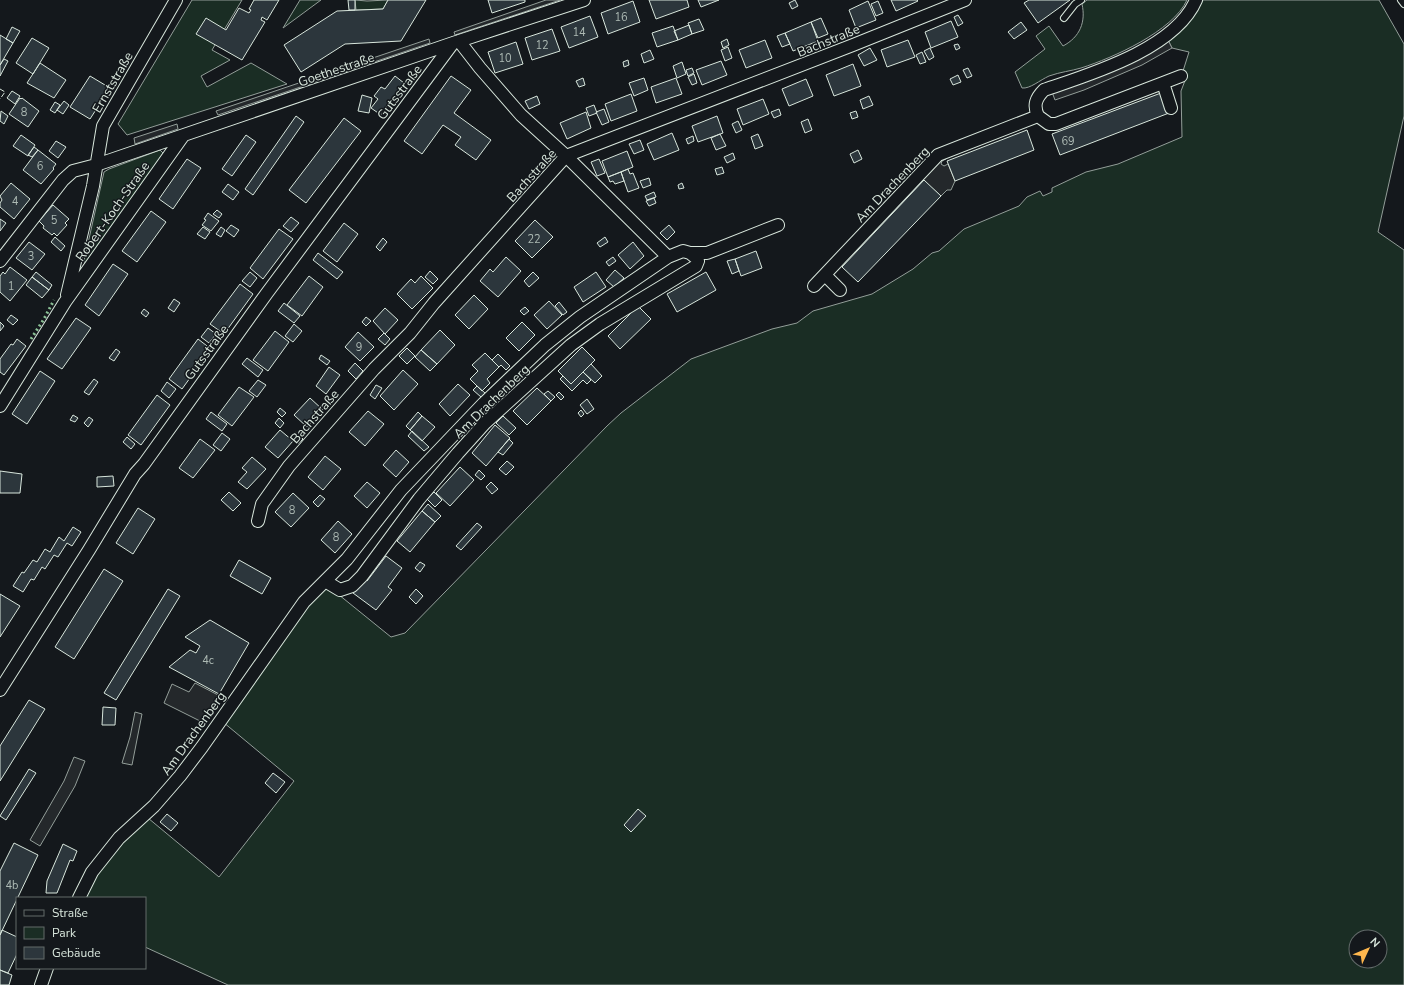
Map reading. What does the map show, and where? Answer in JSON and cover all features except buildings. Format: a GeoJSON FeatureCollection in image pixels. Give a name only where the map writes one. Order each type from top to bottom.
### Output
{"type":"FeatureCollection","features":[{"type":"Feature","properties":{"kind":"street","name":"Ernststraße"},"geometry":{"type":"LineString","coordinates":[[96,165],[103,126],[176,0]]}},
{"type":"Feature","properties":{"kind":"street","name":"Goethestraße"},"geometry":{"type":"LineString","coordinates":[[96,165],[456,42],[584,0]]}},
{"type":"Feature","properties":{"kind":"street","name":"Bachstraße"},"geometry":{"type":"LineString","coordinates":[[258,521],[262,504],[289,466],[374,369],[410,333],[434,303],[566,156],[966,0]]}},
{"type":"Feature","properties":{"kind":"street"},"geometry":{"type":"LineString","coordinates":[[1182,76],[1056,124],[1049,124],[1038,116],[1036,110],[1035,104],[1038,97],[1044,90],[1106,67],[1152,46],[1180,24],[1193,9],[1196,0]]}},
{"type":"Feature","properties":{"kind":"street"},"geometry":{"type":"LineString","coordinates":[[456,42],[521,115],[566,156],[668,258]]}},
{"type":"Feature","properties":{"kind":"street","name":"Gutsstraße"},"geometry":{"type":"LineString","coordinates":[[0,690],[135,474],[144,464],[267,293],[456,42]]}},
{"type":"Feature","properties":{"kind":"street"},"geometry":{"type":"LineString","coordinates":[[1163,84],[1171,108]]}},
{"type":"Feature","properties":{"kind":"street","name":"Am Drachenberg"},"geometry":{"type":"LineString","coordinates":[[814,286],[938,155],[1038,116]]}},
{"type":"Feature","properties":{"kind":"street","name":"Robert-Koch-Straße"},"geometry":{"type":"LineString","coordinates":[[0,406],[65,302],[183,136]]}},
{"type":"Feature","properties":{"kind":"street"},"geometry":{"type":"LineString","coordinates":[[0,261],[63,180],[73,171],[96,165]]}},
{"type":"Feature","properties":{"kind":"street","name":"Robert-Koch-Straße"},"geometry":{"type":"LineString","coordinates":[[65,302],[93,186],[96,165]]}},
{"type":"Feature","properties":{"kind":"street","name":"Am Drachenberg"},"geometry":{"type":"LineString","coordinates":[[80,897],[92,872],[119,838],[154,806],[202,748],[304,602],[363,539],[401,490],[523,365],[565,328],[668,258],[683,251],[690,253],[707,253],[778,225]]}},
{"type":"Feature","properties":{"kind":"street","name":"Am Drachenberg"},"geometry":{"type":"LineString","coordinates":[[325,581],[340,590],[352,586],[362,576],[419,499],[485,423],[577,341],[600,324],[696,266],[698,261],[690,253]]}},
{"type":"Feature","properties":{"kind":"street"},"geometry":{"type":"LineString","coordinates":[[825,274],[840,290]]}},
{"type":"Feature","properties":{"kind":"street"},"geometry":{"type":"LineString","coordinates":[[41,985],[47,969]]}},
{"type":"Feature","properties":{"kind":"lane"},"geometry":{"type":"LineString","coordinates":[[1064,18],[1075,4],[1081,0]]}},
{"type":"Feature","properties":{"kind":"lane"},"geometry":{"type":"LineString","coordinates":[[1402,0],[1404,4]]}},
{"type":"Feature","properties":{"kind":"green space"},"geometry":{"type":"Polygon","coordinates":[[[192,0],[242,0],[212,50],[230,60],[201,76],[207,87],[251,63],[287,84],[127,135],[118,124],[192,0]]]}},
{"type":"Feature","properties":{"kind":"green space"},"geometry":{"type":"Polygon","coordinates":[[[300,0],[321,0],[283,28],[300,0]]]}},
{"type":"Feature","properties":{"kind":"green space"},"geometry":{"type":"Polygon","coordinates":[[[355,0],[388,0],[383,9],[356,10],[355,0]]]}},
{"type":"Feature","properties":{"kind":"green space"},"geometry":{"type":"Polygon","coordinates":[[[1087,0],[1187,0],[1180,11],[1169,22],[1156,33],[1141,42],[1109,58],[1081,68],[1057,73],[1032,86],[1022,88],[1015,72],[1045,49],[1036,36],[1049,26],[1063,46],[1069,42],[1078,34],[1083,17],[1082,4],[1087,0]]]}},
{"type":"Feature","properties":{"kind":"green space"},"geometry":{"type":"Polygon","coordinates":[[[1203,0],[1379,0],[1404,44],[1404,116],[1378,232],[1404,250],[1404,985],[228,985],[146,947],[146,897],[85,897],[96,875],[121,841],[148,818],[219,877],[294,781],[223,722],[307,606],[328,586],[391,637],[405,633],[607,426],[621,413],[691,359],[772,329],[797,323],[813,311],[872,294],[913,269],[932,253],[939,251],[964,229],[1019,206],[1027,197],[1040,191],[1043,196],[1052,192],[1052,188],[1086,172],[1118,164],[1182,137],[1181,91],[1186,78],[1183,71],[1189,52],[1172,48],[1168,40],[1187,22],[1203,0]]]}},
{"type":"Feature","properties":{"kind":"green space"},"geometry":{"type":"Polygon","coordinates":[[[160,150],[163,153],[162,155],[85,263],[84,261],[104,172],[160,150]]]}},
{"type":"Feature","properties":{"kind":"shaded area"},"geometry":{"type":"Polygon","coordinates":[[[546,0],[560,0],[455,35],[454,32],[546,0]]]}},
{"type":"Feature","properties":{"kind":"shaded area"},"geometry":{"type":"Polygon","coordinates":[[[429,39],[430,43],[218,115],[216,111],[429,39]]]}},
{"type":"Feature","properties":{"kind":"shaded area"},"geometry":{"type":"Polygon","coordinates":[[[1168,40],[1172,48],[1142,65],[1084,90],[1055,100],[1052,92],[1168,40]]]}},
{"type":"Feature","properties":{"kind":"shaded area"},"geometry":{"type":"Polygon","coordinates":[[[177,124],[178,129],[135,144],[134,138],[177,124]]]}},
{"type":"Feature","properties":{"kind":"shaded area"},"geometry":{"type":"Polygon","coordinates":[[[946,157],[941,164],[944,166],[948,164],[955,181],[951,190],[947,190],[941,196],[922,179],[936,163],[946,157]]]}},
{"type":"Feature","properties":{"kind":"shaded area"},"geometry":{"type":"Polygon","coordinates":[[[195,683],[218,695],[202,722],[164,703],[172,684],[189,692],[195,683]]]}},
{"type":"Feature","properties":{"kind":"shaded area"},"geometry":{"type":"Polygon","coordinates":[[[135,712],[142,714],[132,765],[122,763],[130,737],[135,712]]]}},
{"type":"Feature","properties":{"kind":"shaded area"},"geometry":{"type":"Polygon","coordinates":[[[74,757],[85,761],[75,786],[40,846],[30,840],[64,781],[74,757]]]}},
{"type":"Feature","properties":{"kind":"hedge"},"geometry":{"type":"LineString","coordinates":[[31,339],[54,300]]}},
{"type":"Feature","properties":{"kind":"fence"},"geometry":{"type":"LineString","coordinates":[[0,89],[5,92],[0,99]]}}]}
